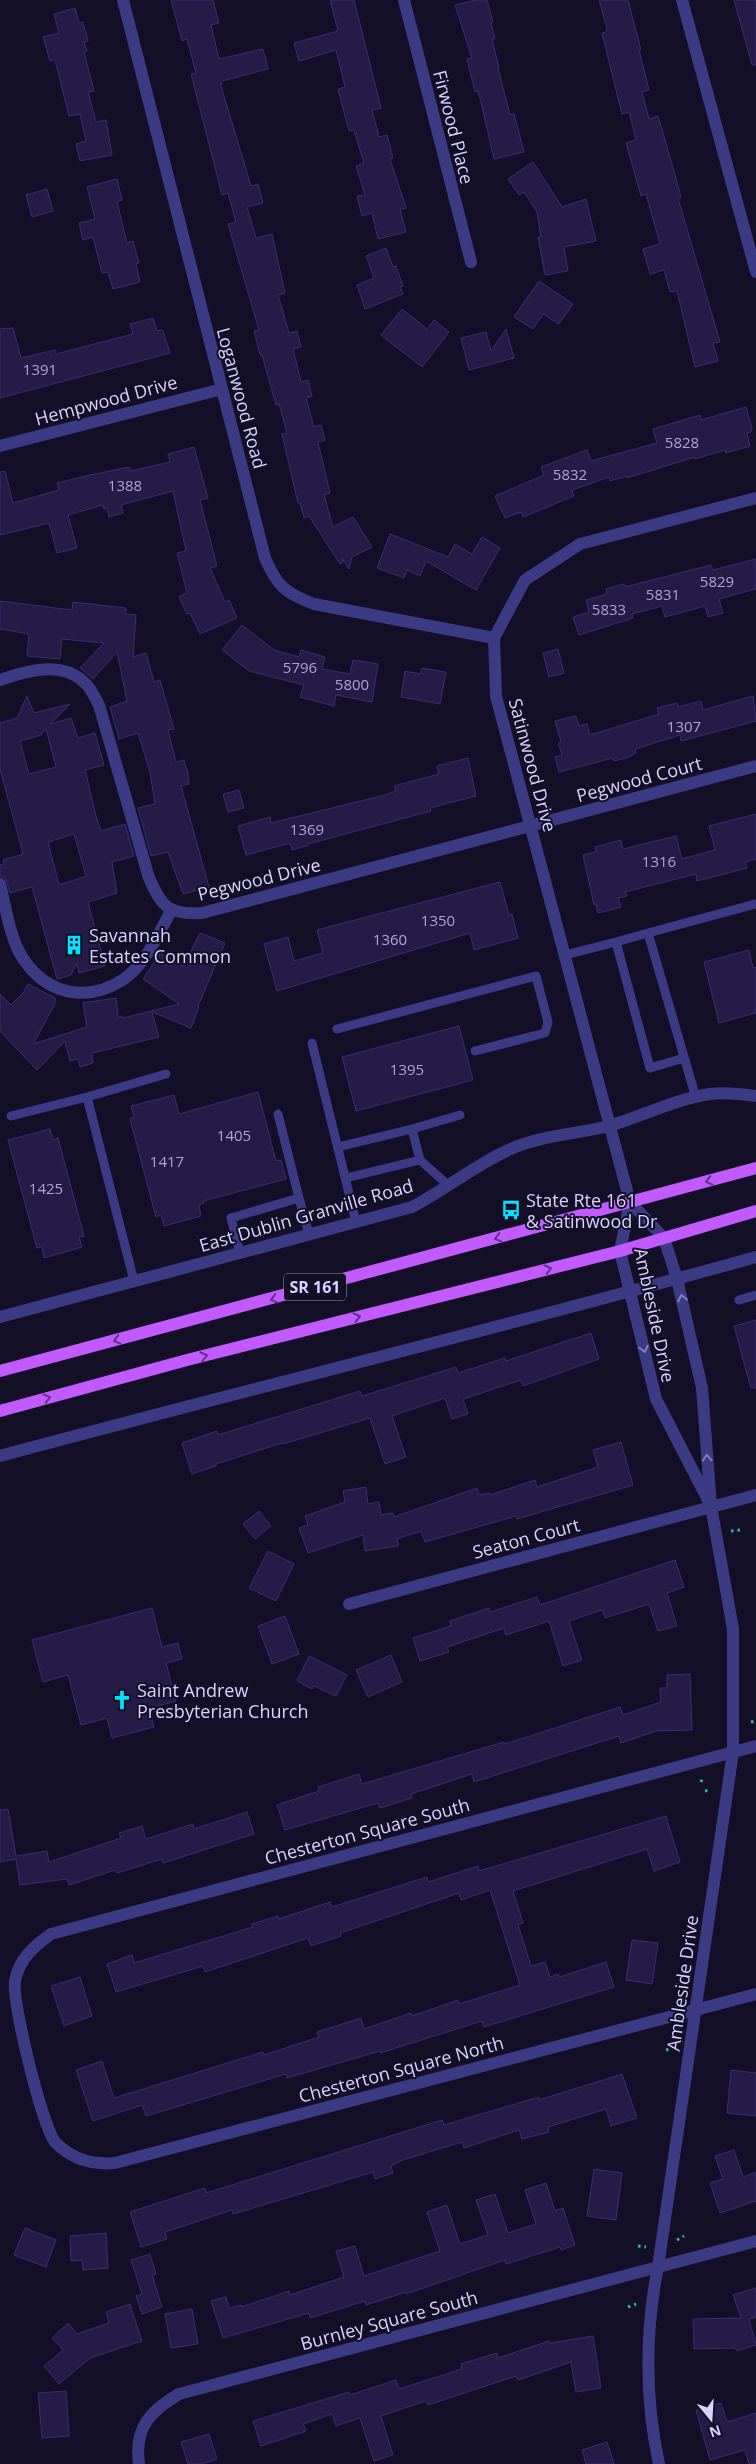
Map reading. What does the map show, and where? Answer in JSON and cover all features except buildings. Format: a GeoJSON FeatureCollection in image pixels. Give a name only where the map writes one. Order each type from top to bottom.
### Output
{"type":"FeatureCollection","features":[{"type":"Feature","properties":{"kind":"main road","name":"SR 161"},"geometry":{"type":"LineString","coordinates":[[0,1371],[756,1168]]}},
{"type":"Feature","properties":{"kind":"main road","name":"SR 161"},"geometry":{"type":"LineString","coordinates":[[0,1411],[187,1360],[620,1251],[756,1211]]}},
{"type":"Feature","properties":{"kind":"street","name":"Loganwood Road"},"geometry":{"type":"LineString","coordinates":[[123,0],[265,558],[274,580],[291,596],[314,604],[494,638]]}},
{"type":"Feature","properties":{"kind":"street","name":"Firwood Place"},"geometry":{"type":"LineString","coordinates":[[404,0],[471,262]]}},
{"type":"Feature","properties":{"kind":"street"},"geometry":{"type":"LineString","coordinates":[[682,0],[752,236],[756,272]]}},
{"type":"Feature","properties":{"kind":"street","name":"Hempwood Drive"},"geometry":{"type":"LineString","coordinates":[[0,446],[222,389]]}},
{"type":"Feature","properties":{"kind":"street"},"geometry":{"type":"LineString","coordinates":[[494,638],[525,580],[580,544],[756,498]]}},
{"type":"Feature","properties":{"kind":"street","name":"Satinwood Drive"},"geometry":{"type":"LineString","coordinates":[[494,638],[496,696],[630,1202]]}},
{"type":"Feature","properties":{"kind":"street"},"geometry":{"type":"LineString","coordinates":[[0,884],[23,959],[41,980],[66,992],[93,992],[124,979],[147,954],[171,911],[159,901],[149,878],[100,706],[84,682],[59,669],[31,670],[3,679]]}},
{"type":"Feature","properties":{"kind":"street","name":"Pegwood Court"},"geometry":{"type":"LineString","coordinates":[[530,826],[756,766]]}},
{"type":"Feature","properties":{"kind":"street","name":"Pegwood Drive"},"geometry":{"type":"LineString","coordinates":[[171,911],[185,914],[202,913],[530,826]]}},
{"type":"Feature","properties":{"kind":"street","name":"East Dublin Granville Road"},"geometry":{"type":"LineString","coordinates":[[0,1316],[412,1207],[449,1186],[483,1162],[545,1136],[609,1126],[644,1112],[711,1094],[756,1096]]}},
{"type":"Feature","properties":{"kind":"street","name":"Ambleside Drive"},"geometry":{"type":"LineString","coordinates":[[630,1202],[664,1238],[677,1279],[702,1388],[711,1506],[733,1629],[733,1752],[658,2267],[651,2300],[648,2379],[655,2446],[659,2464]]}},
{"type":"Feature","properties":{"kind":"street","name":"Ambleside Drive"},"geometry":{"type":"LineString","coordinates":[[630,1202],[620,1251],[656,1399],[711,1506]]}},
{"type":"Feature","properties":{"kind":"street"},"geometry":{"type":"LineString","coordinates":[[0,1456],[170,1410],[631,1292],[756,1257]]}},
{"type":"Feature","properties":{"kind":"street","name":"Seaton Court"},"geometry":{"type":"LineString","coordinates":[[349,1604],[756,1495]]}},
{"type":"Feature","properties":{"kind":"street","name":"Chesterton Square South"},"geometry":{"type":"LineString","coordinates":[[21,1962],[34,1945],[51,1934],[756,1746]]}},
{"type":"Feature","properties":{"kind":"street","name":"Chesterton Square North"},"geometry":{"type":"LineString","coordinates":[[21,1962],[14,1982],[15,2002],[48,2127],[55,2142],[75,2157],[94,2164],[115,2163],[756,1994]]}},
{"type":"Feature","properties":{"kind":"street","name":"Burnley Square South"},"geometry":{"type":"LineString","coordinates":[[139,2464],[137,2447],[142,2428],[157,2407],[179,2394],[756,2241]]}},
{"type":"Feature","properties":{"kind":"lane"},"geometry":{"type":"LineString","coordinates":[[565,955],[756,905]]}},
{"type":"Feature","properties":{"kind":"lane"},"geometry":{"type":"LineString","coordinates":[[648,932],[696,1098]]}},
{"type":"Feature","properties":{"kind":"lane"},"geometry":{"type":"LineString","coordinates":[[616,942],[650,1068],[684,1058]]}},
{"type":"Feature","properties":{"kind":"lane"},"geometry":{"type":"LineString","coordinates":[[337,1029],[536,976],[548,1022],[545,1033],[475,1051]]}},
{"type":"Feature","properties":{"kind":"lane"},"geometry":{"type":"LineString","coordinates":[[312,1043],[356,1222]]}},
{"type":"Feature","properties":{"kind":"lane"},"geometry":{"type":"LineString","coordinates":[[11,1116],[87,1097],[166,1074]]}},
{"type":"Feature","properties":{"kind":"lane"},"geometry":{"type":"LineString","coordinates":[[87,1097],[134,1281]]}},
{"type":"Feature","properties":{"kind":"lane"},"geometry":{"type":"LineString","coordinates":[[278,1114],[309,1234]]}},
{"type":"Feature","properties":{"kind":"lane"},"geometry":{"type":"LineString","coordinates":[[338,1147],[460,1115]]}},
{"type":"Feature","properties":{"kind":"lane"},"geometry":{"type":"LineString","coordinates":[[412,1129],[420,1160],[449,1186]]}},
{"type":"Feature","properties":{"kind":"lane"},"geometry":{"type":"LineString","coordinates":[[346,1178],[420,1160]]}},
{"type":"Feature","properties":{"kind":"lane"},"geometry":{"type":"LineString","coordinates":[[240,1253],[231,1218],[299,1198]]}},
{"type":"Feature","properties":{"kind":"lane"},"geometry":{"type":"LineString","coordinates":[[739,1300],[756,1295]]}},
{"type":"Feature","properties":{"kind":"path"},"geometry":{"type":"LineString","coordinates":[[731,1531],[740,1530]]}},
{"type":"Feature","properties":{"kind":"path"},"geometry":{"type":"LineString","coordinates":[[751,1722],[756,1721]]}},
{"type":"Feature","properties":{"kind":"path"},"geometry":{"type":"LineString","coordinates":[[705,1790],[711,1790]]}},
{"type":"Feature","properties":{"kind":"path"},"geometry":{"type":"LineString","coordinates":[[676,1985],[684,1986]]}},
{"type":"Feature","properties":{"kind":"path"},"geometry":{"type":"LineString","coordinates":[[666,2050],[674,2048]]}},
{"type":"Feature","properties":{"kind":"path"},"geometry":{"type":"LineString","coordinates":[[677,2240],[684,2236]]}},
{"type":"Feature","properties":{"kind":"path"},"geometry":{"type":"LineString","coordinates":[[638,2246],[646,2247]]}},
{"type":"Feature","properties":{"kind":"path"},"geometry":{"type":"LineString","coordinates":[[628,2307],[636,2304]]}},
{"type":"Feature","properties":{"kind":"place","name":"Savannah Estates Common"},"geometry":{"type":"Point","coordinates":[74,945]}},
{"type":"Feature","properties":{"kind":"place","name":"State Rte 161 & Satinwood Dr"},"geometry":{"type":"Point","coordinates":[511,1210]}},
{"type":"Feature","properties":{"kind":"place","name":"Saint Andrew Presbyterian Church"},"geometry":{"type":"Point","coordinates":[122,1700]}}]}
